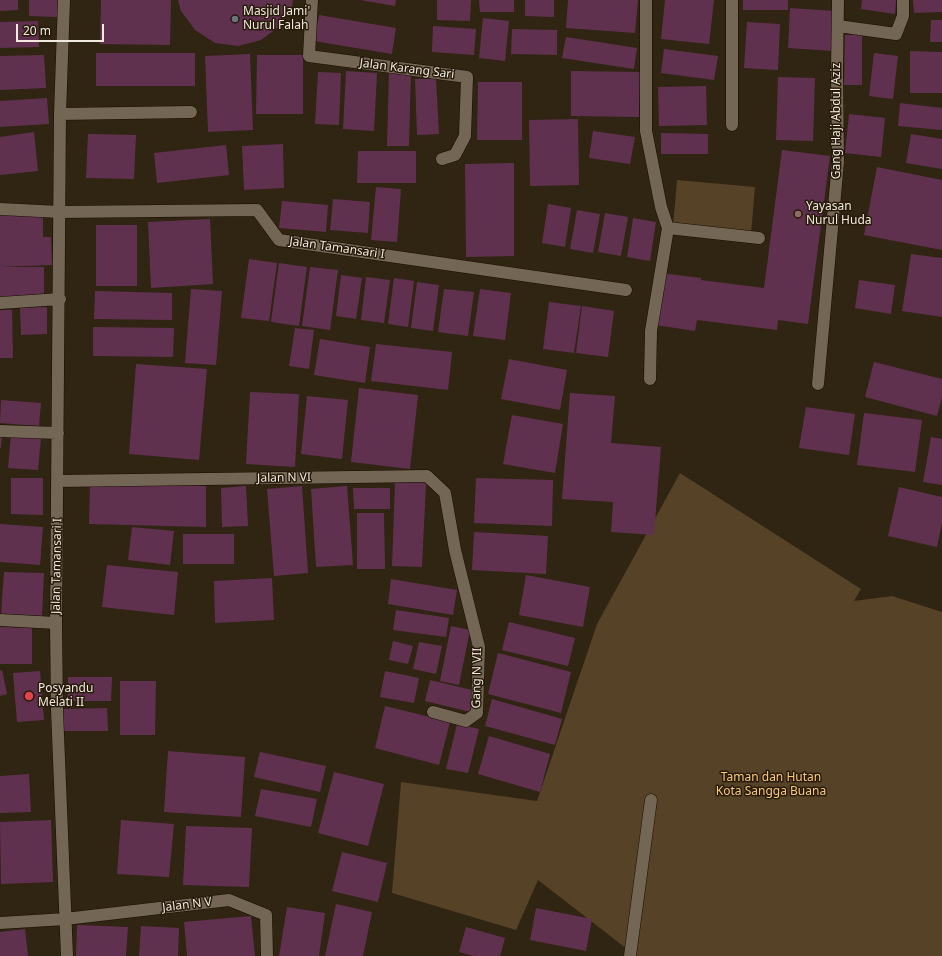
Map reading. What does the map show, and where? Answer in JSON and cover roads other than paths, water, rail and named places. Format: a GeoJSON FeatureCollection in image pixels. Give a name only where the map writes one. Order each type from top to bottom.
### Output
{"type":"FeatureCollection","features":[{"type":"Feature","properties":{"kind":"street","name":"Jalan Tamansari I"},"geometry":{"type":"LineString","coordinates":[[64,0],[60,114],[60,299],[56,623],[57,710],[67,956]]}},
{"type":"Feature","properties":{"kind":"street","name":"Jalan Karang Sari"},"geometry":{"type":"LineString","coordinates":[[312,0],[309,56],[467,76],[465,136],[455,155],[442,159]]}},
{"type":"Feature","properties":{"kind":"street"},"geometry":{"type":"LineString","coordinates":[[646,0],[646,131],[661,207],[668,228],[652,331],[650,379]]}},
{"type":"Feature","properties":{"kind":"street"},"geometry":{"type":"LineString","coordinates":[[732,0],[732,125]]}},
{"type":"Feature","properties":{"kind":"street","name":"Gang Haji Abdul Aziz"},"geometry":{"type":"LineString","coordinates":[[818,384],[838,162],[838,0]]}},
{"type":"Feature","properties":{"kind":"street"},"geometry":{"type":"LineString","coordinates":[[838,26],[896,34],[903,16],[903,0]]}},
{"type":"Feature","properties":{"kind":"street"},"geometry":{"type":"LineString","coordinates":[[60,114],[191,112]]}},
{"type":"Feature","properties":{"kind":"street","name":"Jalan Tamansari I"},"geometry":{"type":"LineString","coordinates":[[0,208],[60,212],[257,210],[279,240],[626,290]]}},
{"type":"Feature","properties":{"kind":"street"},"geometry":{"type":"LineString","coordinates":[[668,228],[759,238]]}},
{"type":"Feature","properties":{"kind":"street"},"geometry":{"type":"LineString","coordinates":[[0,303],[60,299]]}},
{"type":"Feature","properties":{"kind":"street"},"geometry":{"type":"LineString","coordinates":[[0,431],[58,433]]}},
{"type":"Feature","properties":{"kind":"street","name":"Jalan N VI"},"geometry":{"type":"LineString","coordinates":[[58,481],[427,476],[445,493],[455,550]]}},
{"type":"Feature","properties":{"kind":"street","name":"Gang N VII"},"geometry":{"type":"LineString","coordinates":[[433,712],[466,721],[477,713],[480,647],[455,550]]}},
{"type":"Feature","properties":{"kind":"street"},"geometry":{"type":"LineString","coordinates":[[0,620],[56,623]]}},
{"type":"Feature","properties":{"kind":"street"},"geometry":{"type":"LineString","coordinates":[[630,956],[651,800]]}},
{"type":"Feature","properties":{"kind":"street","name":"Jalan N V"},"geometry":{"type":"LineString","coordinates":[[65,919],[230,900],[266,916],[266,956]]}},
{"type":"Feature","properties":{"kind":"street"},"geometry":{"type":"LineString","coordinates":[[0,923],[65,919]]}},
{"type":"Feature","properties":{"kind":"place","name":"Masjid Jami' Nurul Falah"},"geometry":{"type":"Point","coordinates":[235,19]}},
{"type":"Feature","properties":{"kind":"place","name":"Yayasan Nurul Huda"},"geometry":{"type":"Point","coordinates":[798,214]}},
{"type":"Feature","properties":{"kind":"place","name":"Posyandu Melati II"},"geometry":{"type":"Point","coordinates":[29,696]}},
{"type":"Feature","properties":{"kind":"park label","name":"Taman dan Hutan Kota Sangga Buana"},"geometry":{"type":"Point","coordinates":[771,785]}}]}
